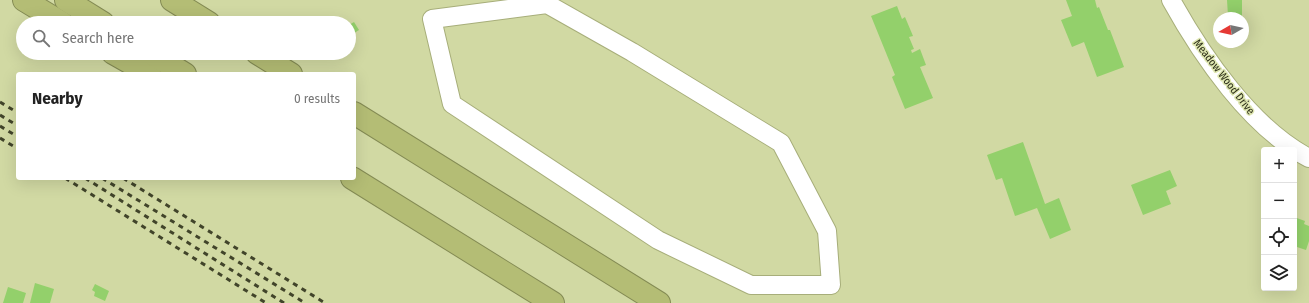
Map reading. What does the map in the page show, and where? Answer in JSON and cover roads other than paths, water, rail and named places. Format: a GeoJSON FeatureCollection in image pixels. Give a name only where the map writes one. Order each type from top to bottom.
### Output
{"type":"FeatureCollection","features":[{"type":"Feature","properties":{"kind":"highway"},"geometry":{"type":"LineString","coordinates":[[24,0],[50,16]]}},
{"type":"Feature","properties":{"kind":"highway"},"geometry":{"type":"LineString","coordinates":[[66,0],[92,16]]}},
{"type":"Feature","properties":{"kind":"highway"},"geometry":{"type":"LineString","coordinates":[[172,0],[198,16]]}},
{"type":"Feature","properties":{"kind":"highway"},"geometry":{"type":"LineString","coordinates":[[125,60],[146,72]]}},
{"type":"Feature","properties":{"kind":"highway"},"geometry":{"type":"LineString","coordinates":[[162,60],[182,72]]}},
{"type":"Feature","properties":{"kind":"highway"},"geometry":{"type":"LineString","coordinates":[[268,60],[288,72]]}},
{"type":"Feature","properties":{"kind":"highway"},"geometry":{"type":"LineString","coordinates":[[356,114],[659,303]]}},
{"type":"Feature","properties":{"kind":"highway"},"geometry":{"type":"LineString","coordinates":[[355,180],[553,303]]}},
{"type":"Feature","properties":{"kind":"street","name":"Meadow Wood Drive"},"geometry":{"type":"LineString","coordinates":[[1171,0],[1190,34],[1245,107],[1272,134],[1309,158]]}},
{"type":"Feature","properties":{"kind":"street"},"geometry":{"type":"LineString","coordinates":[[547,4],[632,52],[781,143],[827,231],[831,285],[751,284],[658,240],[458,109],[452,104],[432,19],[547,4]]}},
{"type":"Feature","properties":{"kind":"railway"},"geometry":{"type":"LineString","coordinates":[[0,102],[16,112]]}},
{"type":"Feature","properties":{"kind":"railway"},"geometry":{"type":"LineString","coordinates":[[0,115],[16,125]]}},
{"type":"Feature","properties":{"kind":"railway"},"geometry":{"type":"LineString","coordinates":[[0,126],[16,136]]}},
{"type":"Feature","properties":{"kind":"railway"},"geometry":{"type":"LineString","coordinates":[[0,138],[16,148]]}},
{"type":"Feature","properties":{"kind":"railway"},"geometry":{"type":"LineString","coordinates":[[68,180],[266,303]]}},
{"type":"Feature","properties":{"kind":"railway"},"geometry":{"type":"LineString","coordinates":[[88,180],[284,303]]}},
{"type":"Feature","properties":{"kind":"railway"},"geometry":{"type":"LineString","coordinates":[[105,180],[305,303]]}},
{"type":"Feature","properties":{"kind":"railway"},"geometry":{"type":"LineString","coordinates":[[126,180],[325,303]]}}]}
